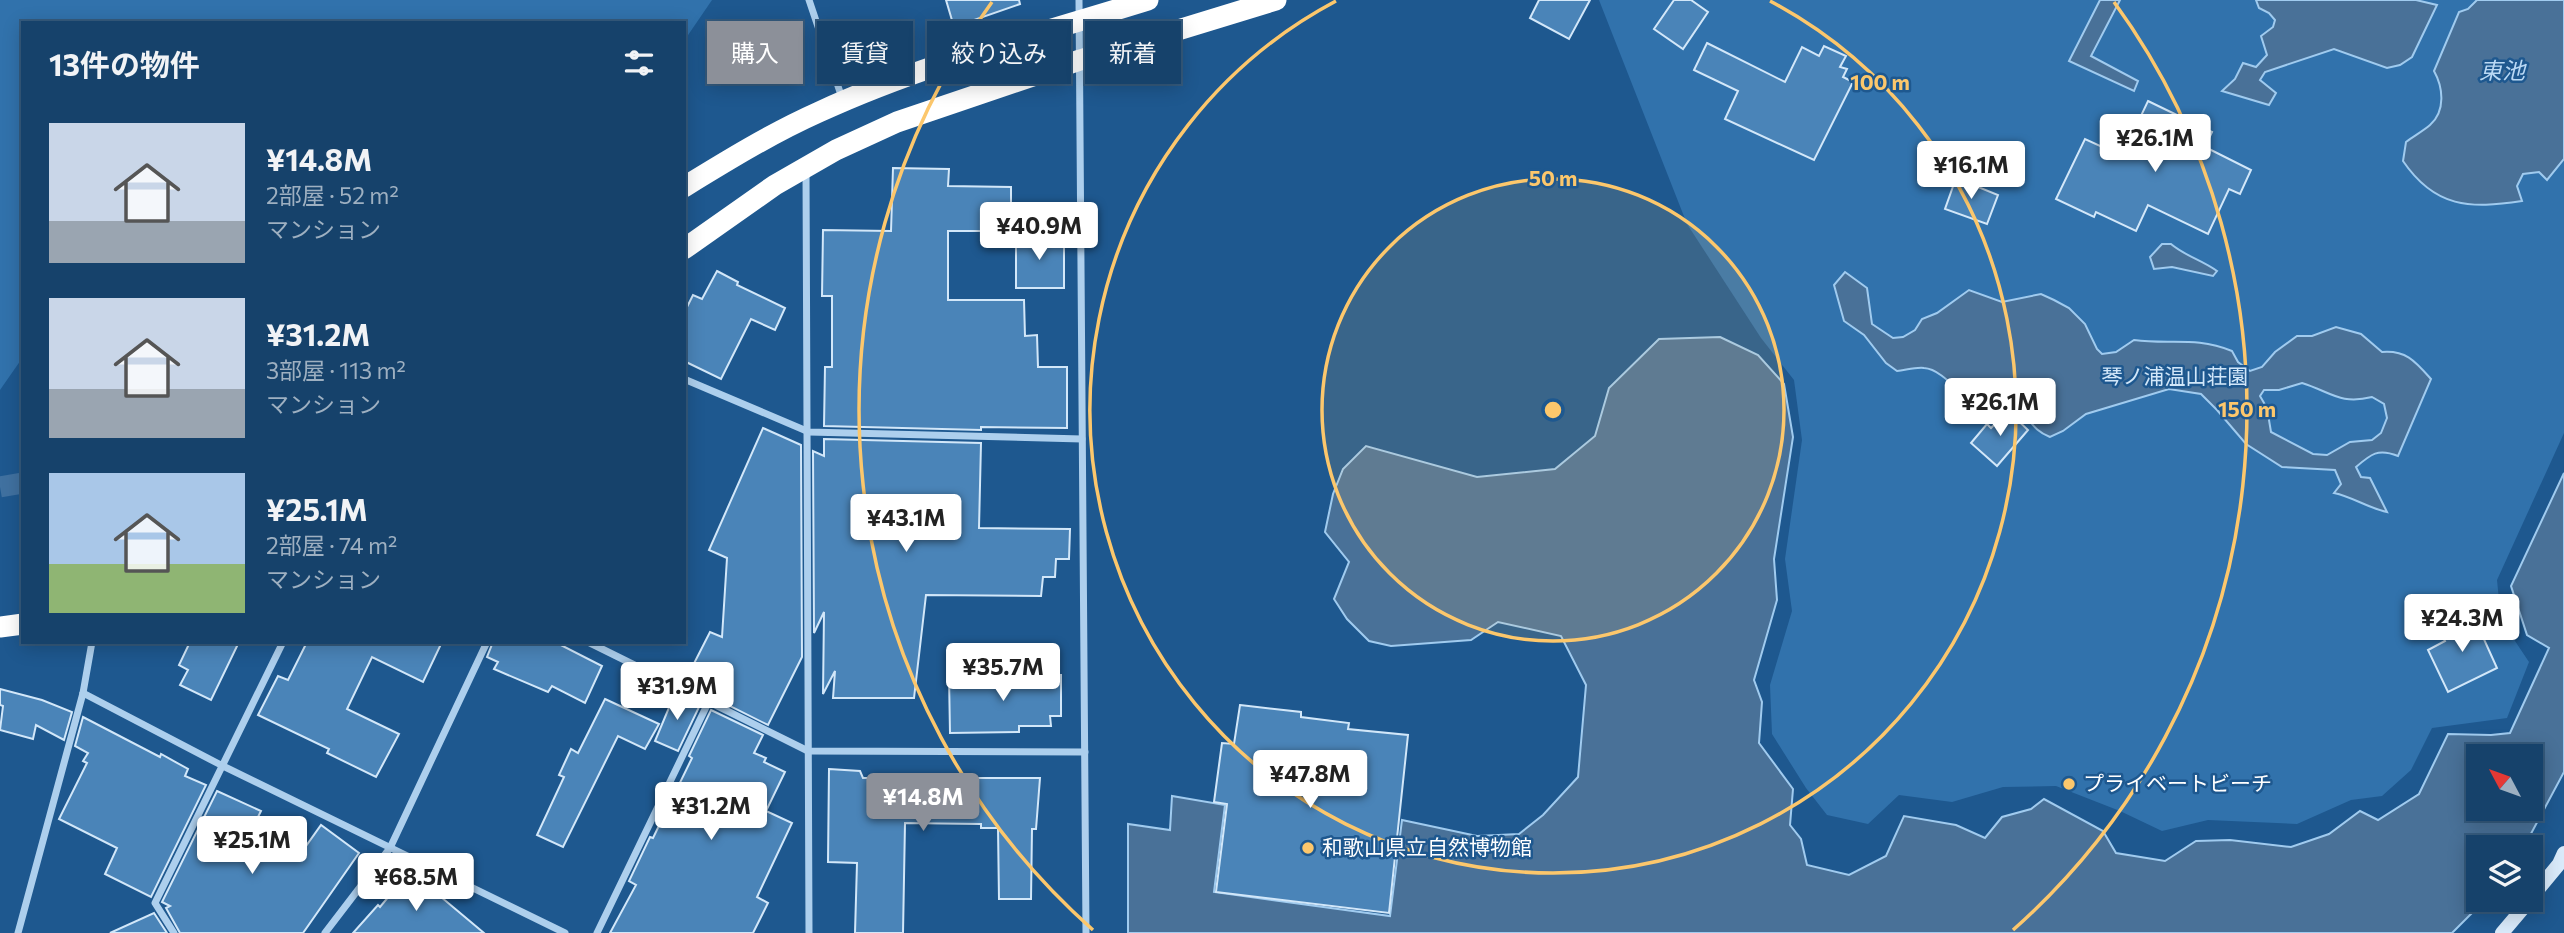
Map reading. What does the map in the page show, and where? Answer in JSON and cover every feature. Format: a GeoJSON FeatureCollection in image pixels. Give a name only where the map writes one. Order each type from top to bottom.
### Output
{"type":"FeatureCollection","features":[{"type":"Feature","properties":{"kind":"highway"},"geometry":{"type":"LineString","coordinates":[[686,186],[758,143],[843,102],[901,79],[1148,0]]}},
{"type":"Feature","properties":{"kind":"highway"},"geometry":{"type":"LineString","coordinates":[[686,248],[741,207],[806,167],[897,122],[1080,60],[1276,0]]}},
{"type":"Feature","properties":{"kind":"highway"},"geometry":{"type":"LineString","coordinates":[[0,627],[21,624]]}},
{"type":"Feature","properties":{"kind":"street"},"geometry":{"type":"LineString","coordinates":[[809,0],[843,102]]}},
{"type":"Feature","properties":{"kind":"street"},"geometry":{"type":"LineString","coordinates":[[1079,0],[1086,933]]}},
{"type":"Feature","properties":{"kind":"street"},"geometry":{"type":"LineString","coordinates":[[806,167],[809,933]]}},
{"type":"Feature","properties":{"kind":"street"},"geometry":{"type":"LineString","coordinates":[[686,380],[809,432],[1082,439]]}},
{"type":"Feature","properties":{"kind":"street"},"geometry":{"type":"LineString","coordinates":[[18,933],[83,692],[92,644]]}},
{"type":"Feature","properties":{"kind":"street"},"geometry":{"type":"LineString","coordinates":[[174,933],[155,903],[282,644]]}},
{"type":"Feature","properties":{"kind":"street"},"geometry":{"type":"LineString","coordinates":[[325,933],[390,848],[486,644]]}},
{"type":"Feature","properties":{"kind":"street"},"geometry":{"type":"LineString","coordinates":[[592,644],[808,751],[1085,752]]}},
{"type":"Feature","properties":{"kind":"street"},"geometry":{"type":"LineString","coordinates":[[83,692],[221,765],[565,933]]}},
{"type":"Feature","properties":{"kind":"street"},"geometry":{"type":"LineString","coordinates":[[597,933],[709,701]]}},
{"type":"Feature","properties":{"kind":"street"},"geometry":{"type":"LineString","coordinates":[[2543,883],[2564,853]]}},
{"type":"Feature","properties":{"kind":"street"},"geometry":{"type":"LineString","coordinates":[[2502,933],[2519,912]]}},
{"type":"Feature","properties":{"kind":"green space"},"geometry":{"type":"Polygon","coordinates":[[[0,0],[712,0],[686,38],[686,21],[21,21],[21,360],[0,390],[0,0]]]}},
{"type":"Feature","properties":{"kind":"green space","name":"琴ノ浦温山荘園"},"geometry":{"type":"Polygon","coordinates":[[[1599,0],[2564,0],[2564,433],[2497,580],[2501,620],[2529,662],[2507,718],[2432,728],[2411,770],[2382,796],[2351,800],[2297,824],[2208,820],[2162,831],[2056,786],[2003,787],[1952,802],[1899,795],[1868,824],[1827,815],[1806,788],[1772,734],[1770,685],[1792,611],[1785,559],[1802,440],[1794,380],[1761,338],[1687,224],[1599,0]]]}},
{"type":"Feature","properties":{"kind":"water"},"geometry":{"type":"Polygon","coordinates":[[[2100,0],[2120,0],[2091,56],[2138,81],[2134,91],[2069,61],[2100,0]]]}},
{"type":"Feature","properties":{"kind":"water","name":"東池"},"geometry":{"type":"Polygon","coordinates":[[[2256,0],[2416,0],[2437,5],[2412,57],[2400,65],[2387,68],[2334,49],[2265,72],[2260,80],[2276,93],[2269,105],[2222,91],[2235,79],[2243,63],[2256,67],[2267,55],[2261,36],[2273,27],[2275,20],[2259,8],[2256,0]]]}},
{"type":"Feature","properties":{"kind":"water","name":"東池"},"geometry":{"type":"Polygon","coordinates":[[[2477,0],[2564,0],[2564,159],[2547,180],[2539,172],[2523,174],[2517,186],[2522,201],[2486,205],[2455,202],[2428,188],[2403,161],[2406,142],[2430,125],[2439,113],[2441,91],[2434,71],[2459,12],[2468,9],[2477,0]]]}},
{"type":"Feature","properties":{"kind":"water"},"geometry":{"type":"Polygon","coordinates":[[[2162,244],[2171,244],[2217,271],[2213,276],[2172,267],[2154,269],[2150,257],[2162,244]]]}},
{"type":"Feature","properties":{"kind":"water"},"geometry":{"type":"Polygon","coordinates":[[[1845,272],[1867,288],[1872,324],[1893,338],[1903,337],[1915,330],[1922,319],[1937,313],[1969,290],[2002,302],[2041,294],[2069,308],[2085,324],[2102,354],[2116,352],[2134,340],[2194,342],[2232,351],[2238,362],[2250,371],[2262,367],[2275,352],[2297,336],[2312,336],[2336,327],[2361,334],[2382,352],[2398,353],[2410,358],[2431,379],[2398,456],[2375,454],[2356,467],[2361,477],[2370,478],[2387,512],[2334,493],[2341,484],[2335,470],[2282,467],[2246,444],[2201,394],[2169,389],[2086,414],[2050,437],[2035,428],[2018,409],[2009,406],[1991,411],[1982,409],[1931,370],[1918,368],[1897,371],[1886,363],[1864,335],[1844,321],[1834,285],[1845,272]],[[2302,383],[2279,390],[2264,390],[2260,396],[2267,408],[2271,432],[2313,454],[2327,455],[2350,442],[2372,440],[2381,433],[2387,418],[2384,404],[2372,397],[2343,398],[2302,383]]]}},
{"type":"Feature","properties":{"kind":"water"},"geometry":{"type":"Polygon","coordinates":[[[1720,337],[1758,355],[1784,384],[1793,437],[1774,559],[1777,600],[1754,680],[1762,702],[1759,743],[1793,789],[1790,825],[1801,839],[1807,865],[1849,875],[1886,856],[1904,816],[1956,825],[1985,838],[2002,817],[2031,809],[2044,799],[2103,831],[2116,853],[2165,861],[2196,841],[2230,840],[2291,847],[2329,834],[2360,811],[2378,820],[2419,794],[2448,734],[2510,733],[2549,648],[2527,635],[2511,586],[2564,473],[2564,772],[2543,811],[2543,744],[2466,744],[2466,821],[2538,821],[2530,835],[2466,835],[2466,912],[2473,912],[2452,933],[1128,933],[1128,824],[1170,830],[1172,796],[1225,805],[1214,892],[1390,916],[1402,820],[1477,836],[1519,834],[1543,815],[1578,777],[1586,685],[1561,636],[1498,622],[1471,640],[1391,646],[1369,641],[1347,619],[1334,599],[1349,562],[1325,532],[1333,494],[1343,469],[1366,446],[1477,477],[1555,469],[1595,436],[1609,388],[1659,339],[1720,337]]]}},
{"type":"Feature","properties":{"kind":"building"},"geometry":{"type":"Polygon","coordinates":[[[946,0],[1019,0],[1020,4],[971,21],[952,21],[946,0]]]}},
{"type":"Feature","properties":{"kind":"building"},"geometry":{"type":"Polygon","coordinates":[[[1539,0],[1590,0],[1569,39],[1530,18],[1539,0]]]}},
{"type":"Feature","properties":{"kind":"building"},"geometry":{"type":"Polygon","coordinates":[[[1674,0],[1691,0],[1708,12],[1683,49],[1654,29],[1674,0]]]}},
{"type":"Feature","properties":{"kind":"building"},"geometry":{"type":"Polygon","coordinates":[[[1707,43],[1785,82],[1802,47],[1819,56],[1824,46],[1846,56],[1840,67],[1847,69],[1843,77],[1853,82],[1814,160],[1725,119],[1738,91],[1694,70],[1707,43]]]}},
{"type":"Feature","properties":{"kind":"building"},"geometry":{"type":"Polygon","coordinates":[[[2148,101],[2212,132],[2205,147],[2251,170],[2240,194],[2229,189],[2208,234],[2148,205],[2136,231],[2096,212],[2094,217],[2056,199],[2085,139],[2122,156],[2148,101]]]}},
{"type":"Feature","properties":{"kind":"building"},"geometry":{"type":"Polygon","coordinates":[[[893,168],[949,169],[948,186],[1011,187],[1011,231],[948,231],[948,300],[1024,300],[1025,336],[1037,335],[1038,367],[1067,367],[1067,428],[981,427],[981,430],[824,426],[825,367],[832,367],[832,296],[822,296],[823,230],[891,231],[893,168]]]}},
{"type":"Feature","properties":{"kind":"building"},"geometry":{"type":"Polygon","coordinates":[[[1956,178],[1998,195],[1987,224],[1945,209],[1956,178]]]}},
{"type":"Feature","properties":{"kind":"building"},"geometry":{"type":"Polygon","coordinates":[[[1016,235],[1053,236],[1053,242],[1064,242],[1064,288],[1016,288],[1016,235]]]}},
{"type":"Feature","properties":{"kind":"building"},"geometry":{"type":"Polygon","coordinates":[[[717,271],[738,282],[737,285],[785,308],[775,330],[751,319],[721,379],[686,362],[686,309],[693,295],[702,299],[717,271]]]}},
{"type":"Feature","properties":{"kind":"building"},"geometry":{"type":"Polygon","coordinates":[[[2008,411],[2028,430],[1997,466],[1971,443],[1987,424],[1991,428],[2008,411]]]}},
{"type":"Feature","properties":{"kind":"building"},"geometry":{"type":"Polygon","coordinates":[[[763,428],[801,445],[802,657],[768,725],[684,683],[710,632],[722,637],[727,558],[709,550],[763,428]]]}},
{"type":"Feature","properties":{"kind":"building"},"geometry":{"type":"Polygon","coordinates":[[[824,439],[981,443],[979,528],[1070,529],[1069,559],[1056,559],[1055,577],[1043,577],[1041,596],[926,595],[914,698],[833,698],[835,671],[823,694],[824,612],[814,633],[813,451],[824,456],[824,439]]]}},
{"type":"Feature","properties":{"kind":"building"},"geometry":{"type":"Polygon","coordinates":[[[2469,614],[2475,627],[2478,626],[2497,668],[2448,692],[2428,650],[2445,641],[2438,629],[2469,614]]]}},
{"type":"Feature","properties":{"kind":"building"},"geometry":{"type":"Polygon","coordinates":[[[189,644],[238,644],[211,700],[180,685],[188,670],[179,665],[189,644]]]}},
{"type":"Feature","properties":{"kind":"building"},"geometry":{"type":"Polygon","coordinates":[[[306,644],[441,644],[423,682],[372,657],[347,709],[399,734],[376,777],[327,753],[329,749],[258,715],[278,676],[288,680],[306,644]]]}},
{"type":"Feature","properties":{"kind":"building"},"geometry":{"type":"Polygon","coordinates":[[[492,644],[559,644],[602,666],[585,703],[552,686],[548,692],[494,669],[498,662],[487,657],[492,644]]]}},
{"type":"Feature","properties":{"kind":"building"},"geometry":{"type":"Polygon","coordinates":[[[1061,675],[1061,716],[1050,716],[1051,726],[1019,726],[1019,732],[950,733],[949,676],[1061,675]]]}},
{"type":"Feature","properties":{"kind":"building"},"geometry":{"type":"Polygon","coordinates":[[[0,689],[42,700],[72,712],[64,740],[36,725],[33,739],[0,730],[3,706],[0,705],[0,689]]]}},
{"type":"Feature","properties":{"kind":"building"},"geometry":{"type":"Polygon","coordinates":[[[678,694],[700,705],[678,751],[655,741],[673,698],[678,694]]]}},
{"type":"Feature","properties":{"kind":"building"},"geometry":{"type":"Polygon","coordinates":[[[605,699],[659,724],[645,749],[618,736],[563,847],[537,835],[564,777],[559,775],[571,749],[578,753],[605,699]]]}},
{"type":"Feature","properties":{"kind":"building","name":"和歌山県立自然博物館"},"geometry":{"type":"Polygon","coordinates":[[[1240,705],[1301,712],[1301,717],[1349,723],[1348,729],[1408,735],[1389,913],[1216,892],[1227,804],[1214,802],[1222,743],[1234,744],[1240,705]]]}},
{"type":"Feature","properties":{"kind":"building"},"geometry":{"type":"Polygon","coordinates":[[[711,710],[763,735],[754,753],[766,758],[764,762],[785,772],[766,811],[792,823],[757,897],[768,903],[753,933],[610,933],[636,885],[629,881],[692,758],[689,756],[711,710]]]}},
{"type":"Feature","properties":{"kind":"building"},"geometry":{"type":"Polygon","coordinates":[[[83,717],[160,757],[161,754],[188,769],[185,776],[206,785],[151,897],[105,874],[117,848],[59,819],[87,763],[83,761],[88,753],[75,746],[83,717]]]}},
{"type":"Feature","properties":{"kind":"building"},"geometry":{"type":"Polygon","coordinates":[[[829,769],[860,771],[863,778],[1040,778],[1036,829],[1032,829],[1031,899],[999,899],[998,828],[981,828],[981,824],[905,823],[903,933],[855,933],[857,863],[828,862],[829,769]]]}},
{"type":"Feature","properties":{"kind":"building"},"geometry":{"type":"Polygon","coordinates":[[[217,791],[261,811],[253,827],[296,860],[321,825],[359,853],[303,933],[180,933],[166,908],[170,906],[162,902],[217,791]]]}},
{"type":"Feature","properties":{"kind":"building"},"geometry":{"type":"Polygon","coordinates":[[[410,871],[484,933],[353,933],[378,905],[380,907],[410,871]]]}},
{"type":"Feature","properties":{"kind":"building"},"geometry":{"type":"Polygon","coordinates":[[[154,913],[167,933],[110,933],[154,913]]]}},
{"type":"Feature","properties":{"kind":"tunnel"},"geometry":{"type":"LineString","coordinates":[[0,487],[21,483]]}},
{"type":"Feature","properties":{"kind":"place","name":"プライベートビーチ"},"geometry":{"type":"Point","coordinates":[2069,784]}},
{"type":"Feature","properties":{"kind":"place","name":"和歌山県立自然博物館"},"geometry":{"type":"Point","coordinates":[1308,848]}}]}
